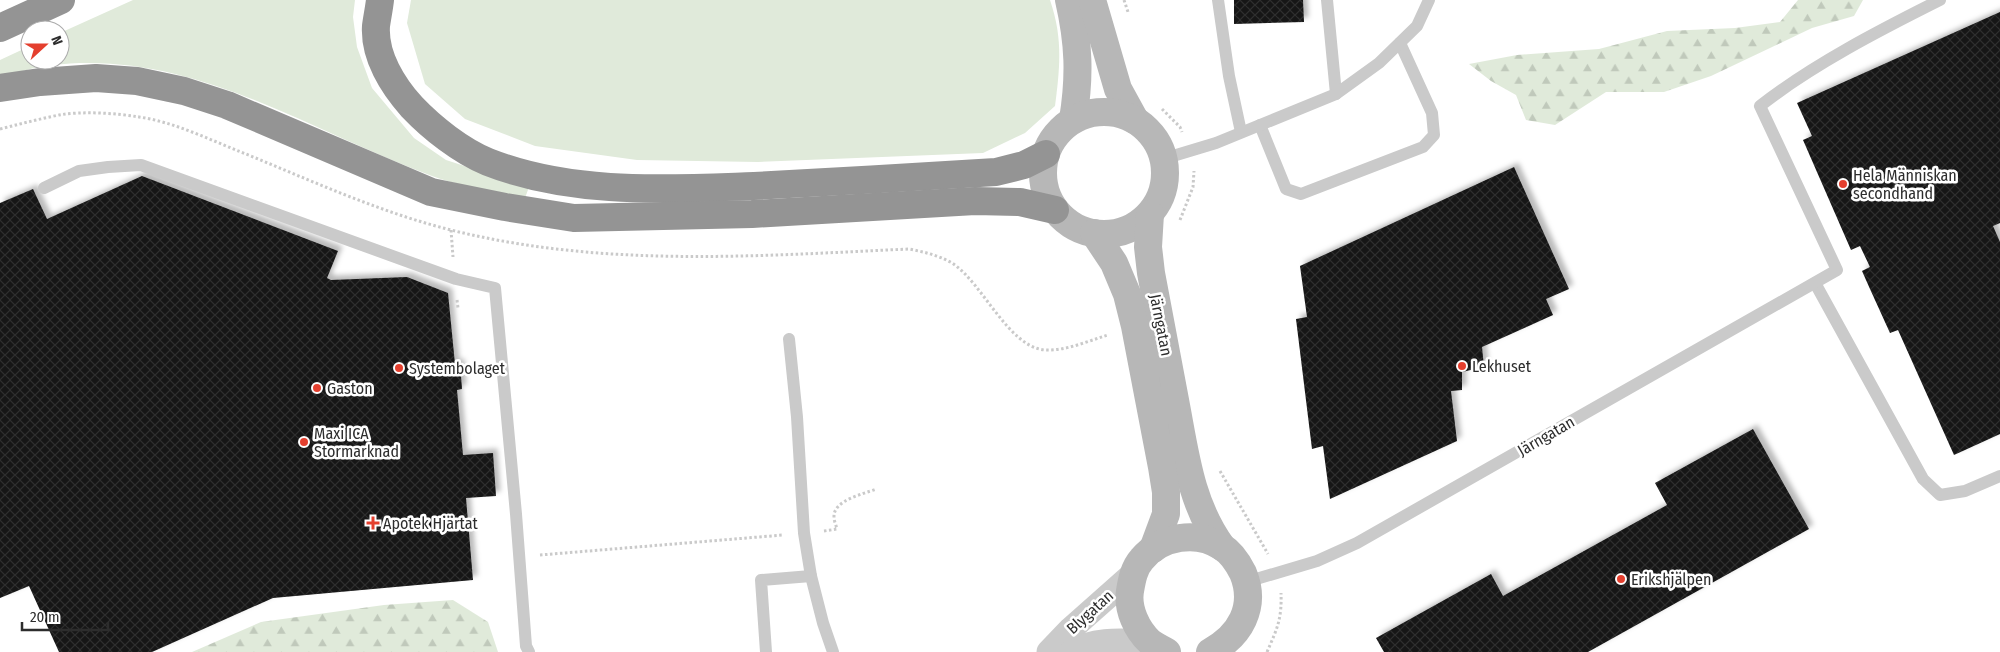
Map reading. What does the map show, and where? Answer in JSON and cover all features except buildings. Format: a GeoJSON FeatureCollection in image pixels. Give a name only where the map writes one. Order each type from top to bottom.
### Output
{"type":"FeatureCollection","features":[{"type":"Feature","properties":{"kind":"highway"},"geometry":{"type":"LineString","coordinates":[[380,0],[376,28],[380,57],[398,91],[429,125],[458,145],[487,162],[532,176],[589,186],[679,189],[797,184],[996,172],[1024,165],[1046,154]]}},
{"type":"Feature","properties":{"kind":"highway"},"geometry":{"type":"LineString","coordinates":[[0,28],[54,3]]}},
{"type":"Feature","properties":{"kind":"highway"},"geometry":{"type":"LineString","coordinates":[[0,88],[40,82],[96,78],[138,80],[184,91],[227,105],[431,192],[505,207],[574,218],[752,214],[975,201],[1020,202],[1055,210]]}},
{"type":"Feature","properties":{"kind":"street"},"geometry":{"type":"LineString","coordinates":[[1068,0],[1075,30],[1079,70],[1073,120]]}},
{"type":"Feature","properties":{"kind":"street"},"geometry":{"type":"LineString","coordinates":[[1092,0],[1118,89],[1135,120],[1157,144],[1163,159],[1165,173],[1163,188],[1158,202],[1150,214],[1134,226],[1114,234],[1094,233],[1072,225],[1055,210],[1047,197],[1043,168],[1046,154],[1052,141],[1061,129],[1073,120],[1088,114],[1104,112],[1120,114],[1135,120]]}},
{"type":"Feature","properties":{"kind":"street","name":"Järngatan"},"geometry":{"type":"LineString","coordinates":[[1150,214],[1148,247],[1151,273],[1189,472],[1198,504],[1209,529],[1222,547],[1238,562],[1246,582]]}},
{"type":"Feature","properties":{"kind":"street","name":"Järngatan"},"geometry":{"type":"LineString","coordinates":[[1094,233],[1114,263],[1127,294],[1162,467],[1166,492],[1166,514],[1153,549]]}},
{"type":"Feature","properties":{"kind":"street"},"geometry":{"type":"LineString","coordinates":[[1158,647],[1135,622],[1129,598],[1133,574],[1141,560],[1153,549],[1169,540],[1187,537],[1205,539],[1222,547]]}},
{"type":"Feature","properties":{"kind":"street","name":"Blygatan"},"geometry":{"type":"LineString","coordinates":[[1049,652],[1071,629],[1133,574]]}},
{"type":"Feature","properties":{"kind":"street"},"geometry":{"type":"LineString","coordinates":[[1210,652],[1236,641],[1246,614],[1248,599],[1246,582]]}},
{"type":"Feature","properties":{"kind":"street","name":"Blygatan"},"geometry":{"type":"LineString","coordinates":[[1071,652],[1090,644],[1108,641],[1158,647]]}},
{"type":"Feature","properties":{"kind":"lane"},"geometry":{"type":"LineString","coordinates":[[1218,0],[1229,76],[1241,132]]}},
{"type":"Feature","properties":{"kind":"lane"},"geometry":{"type":"LineString","coordinates":[[1326,0],[1336,94]]}},
{"type":"Feature","properties":{"kind":"lane"},"geometry":{"type":"LineString","coordinates":[[1163,159],[1260,125],[1336,94],[1379,64],[1417,26],[1429,0]]}},
{"type":"Feature","properties":{"kind":"lane","name":"Järngatan"},"geometry":{"type":"LineString","coordinates":[[1246,582],[1317,561],[1357,543],[1837,270],[1760,106],[1786,86],[1894,23],[1940,0]]}},
{"type":"Feature","properties":{"kind":"lane"},"geometry":{"type":"LineString","coordinates":[[1260,125],[1286,189],[1301,194],[1423,147],[1434,135],[1432,113],[1400,43]]}},
{"type":"Feature","properties":{"kind":"lane"},"geometry":{"type":"LineString","coordinates":[[44,188],[79,171],[141,165],[456,279],[495,288],[528,652]]}},
{"type":"Feature","properties":{"kind":"lane"},"geometry":{"type":"LineString","coordinates":[[1816,283],[1923,479],[1940,495],[1966,491],[2000,476]]}},
{"type":"Feature","properties":{"kind":"lane"},"geometry":{"type":"LineString","coordinates":[[789,339],[797,417],[804,533],[811,576],[823,623],[833,652]]}},
{"type":"Feature","properties":{"kind":"lane"},"geometry":{"type":"LineString","coordinates":[[766,652],[761,580],[811,576]]}},
{"type":"Feature","properties":{"kind":"path"},"geometry":{"type":"LineString","coordinates":[[1124,0],[1129,18]]}},
{"type":"Feature","properties":{"kind":"path"},"geometry":{"type":"LineString","coordinates":[[1160,107],[1180,127],[1194,172],[1192,187],[1178,226]]}},
{"type":"Feature","properties":{"kind":"path"},"geometry":{"type":"LineString","coordinates":[[1217,462],[1223,477],[1261,539],[1277,574],[1281,590],[1282,607],[1274,639],[1267,652]]}},
{"type":"Feature","properties":{"kind":"path"},"geometry":{"type":"LineString","coordinates":[[519,557],[837,529],[833,515],[837,507],[845,501],[876,489]]}},
{"type":"Feature","properties":{"kind":"green space"},"geometry":{"type":"Polygon","coordinates":[[[133,0],[355,0],[353,17],[357,47],[372,88],[414,138],[446,160],[529,187],[525,198],[443,180],[248,97],[201,81],[153,69],[103,63],[70,64],[70,28],[133,0]]]}},
{"type":"Feature","properties":{"kind":"green space"},"geometry":{"type":"Polygon","coordinates":[[[411,0],[1050,0],[1059,40],[1055,106],[1025,133],[983,153],[758,162],[637,160],[535,146],[465,119],[425,84],[407,23],[411,0]]]}},
{"type":"Feature","properties":{"kind":"green space"},"geometry":{"type":"Polygon","coordinates":[[[1798,0],[1863,0],[1854,16],[1812,28],[1711,76],[1664,92],[1606,92],[1555,125],[1526,120],[1516,95],[1491,81],[1469,64],[1517,55],[1599,49],[1667,31],[1735,28],[1780,22],[1798,0]]]}},
{"type":"Feature","properties":{"kind":"green space"},"geometry":{"type":"Polygon","coordinates":[[[20,51],[20,70],[28,70],[0,77],[0,60],[20,51]]]}},
{"type":"Feature","properties":{"kind":"green space"},"geometry":{"type":"Polygon","coordinates":[[[453,600],[488,622],[498,652],[192,652],[261,622],[384,605],[453,600]]]}},
{"type":"Feature","properties":{"kind":"place","name":"Hela Människan secondhand"},"geometry":{"type":"Point","coordinates":[1843,184]}},
{"type":"Feature","properties":{"kind":"place","name":"Lekhuset"},"geometry":{"type":"Point","coordinates":[1462,366]}},
{"type":"Feature","properties":{"kind":"place","name":"Systembolaget"},"geometry":{"type":"Point","coordinates":[399,368]}},
{"type":"Feature","properties":{"kind":"place","name":"Gaston"},"geometry":{"type":"Point","coordinates":[317,388]}},
{"type":"Feature","properties":{"kind":"place","name":"Maxi ICA Stormarknad"},"geometry":{"type":"Point","coordinates":[304,442]}},
{"type":"Feature","properties":{"kind":"place","name":"Apotek Hjärtat"},"geometry":{"type":"Point","coordinates":[373,523]}},
{"type":"Feature","properties":{"kind":"place","name":"Erikshjälpen"},"geometry":{"type":"Point","coordinates":[1621,579]}}]}
